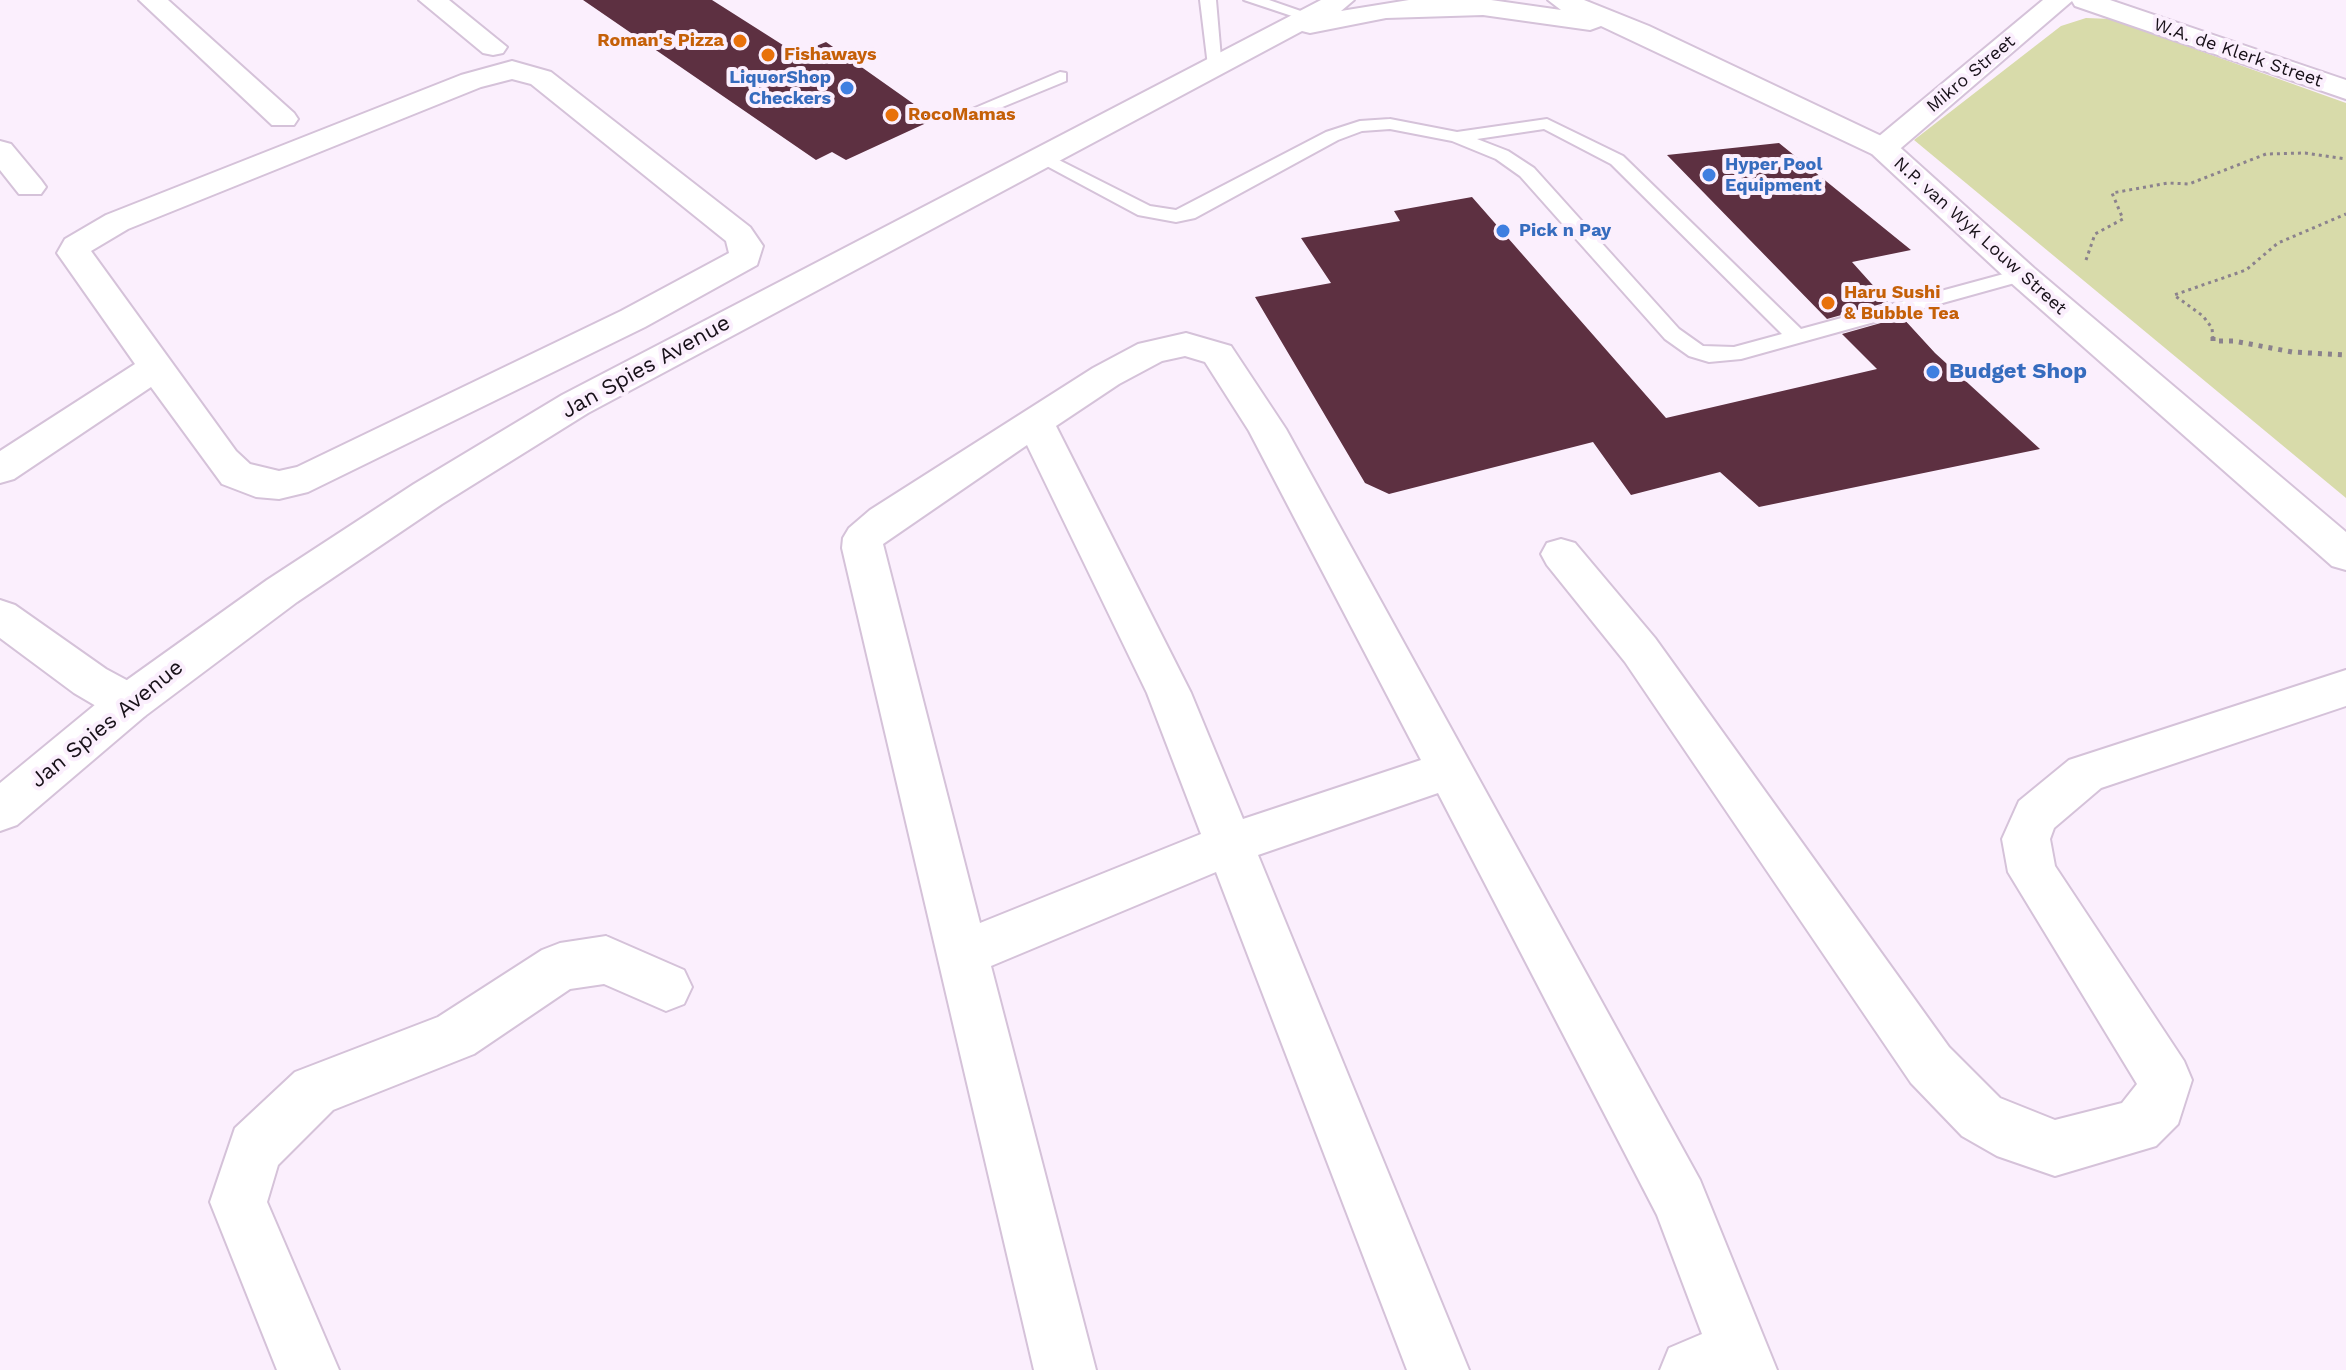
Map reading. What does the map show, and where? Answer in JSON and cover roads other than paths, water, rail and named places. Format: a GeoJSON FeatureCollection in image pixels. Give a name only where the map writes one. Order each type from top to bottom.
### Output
{"type":"FeatureCollection","features":[{"type":"Feature","properties":{"kind":"street"},"geometry":{"type":"LineString","coordinates":[[152,0],[283,119]]}},
{"type":"Feature","properties":{"kind":"street"},"geometry":{"type":"LineString","coordinates":[[432,0],[493,47]]}},
{"type":"Feature","properties":{"kind":"street","name":"Jan Spies Avenue"},"geometry":{"type":"LineString","coordinates":[[0,811],[129,703],[282,591],[428,494],[575,404],[1341,0]]}},
{"type":"Feature","properties":{"kind":"street","name":"N.P. van Wyk Louw Street"},"geometry":{"type":"LineString","coordinates":[[1561,0],[1639,32],[1883,148],[2022,275],[2346,555]]}},
{"type":"Feature","properties":{"kind":"street","name":"Mikro Street"},"geometry":{"type":"LineString","coordinates":[[1883,148],[2059,0]]}},
{"type":"Feature","properties":{"kind":"street","name":"W.A. de Klerk Street"},"geometry":{"type":"LineString","coordinates":[[2084,0],[2346,90]]}},
{"type":"Feature","properties":{"kind":"street"},"geometry":{"type":"LineString","coordinates":[[1276,32],[1386,10],[1435,6],[1535,12],[1639,32]]}},
{"type":"Feature","properties":{"kind":"street"},"geometry":{"type":"LineString","coordinates":[[512,70],[541,78],[738,234],[747,246],[745,258],[633,319],[308,478],[279,485],[256,483],[236,474],[222,460],[154,368],[74,253],[77,246],[117,222],[497,73],[512,70]]}},
{"type":"Feature","properties":{"kind":"street"},"geometry":{"type":"LineString","coordinates":[[0,150],[30,187]]}},
{"type":"Feature","properties":{"kind":"street"},"geometry":{"type":"LineString","coordinates":[[1065,1370],[862,548],[863,538],[884,520],[1106,376],[1168,346],[1186,344],[1218,354],[1267,429],[1680,1200],[1725,1363]]}},
{"type":"Feature","properties":{"kind":"street"},"geometry":{"type":"LineString","coordinates":[[0,469],[154,368]]}},
{"type":"Feature","properties":{"kind":"street"},"geometry":{"type":"LineString","coordinates":[[1035,422],[1169,693],[1438,1370]]}},
{"type":"Feature","properties":{"kind":"street"},"geometry":{"type":"LineString","coordinates":[[1561,554],[1640,650],[1930,1065],[1981,1117],[2017,1136],[2055,1148],[2137,1127],[2159,1105],[2165,1080],[2032,872],[2026,839],[2036,815],[2085,774],[2346,688]]}},
{"type":"Feature","properties":{"kind":"street"},"geometry":{"type":"LineString","coordinates":[[0,616],[90,681],[129,703]]}},
{"type":"Feature","properties":{"kind":"street"},"geometry":{"type":"LineString","coordinates":[[964,953],[1229,844],[1450,770]]}},
{"type":"Feature","properties":{"kind":"street"},"geometry":{"type":"LineString","coordinates":[[308,1370],[238,1202],[255,1148],[314,1091],[455,1036],[560,967],[606,960],[666,987]]}},
{"type":"Feature","properties":{"kind":"lane"},"geometry":{"type":"LineString","coordinates":[[1208,0],[1216,66]]}},
{"type":"Feature","properties":{"kind":"lane"},"geometry":{"type":"LineString","coordinates":[[1252,0],[1307,16]]}},
{"type":"Feature","properties":{"kind":"lane"},"geometry":{"type":"LineString","coordinates":[[972,113],[1060,77]]}},
{"type":"Feature","properties":{"kind":"lane"},"geometry":{"type":"LineString","coordinates":[[1039,157],[1145,211],[1176,216],[1188,214],[1332,136],[1360,126],[1390,124],[1457,137],[1502,155],[1527,172],[1672,334],[1696,351],[1734,354],[2022,275]]}},
{"type":"Feature","properties":{"kind":"lane"},"geometry":{"type":"LineString","coordinates":[[1457,137],[1522,125],[1547,124],[1617,160],[1797,337]]}},
{"type":"Feature","properties":{"kind":"place","name":"Roman's Pizza"},"geometry":{"type":"Point","coordinates":[740,41]}},
{"type":"Feature","properties":{"kind":"place","name":"Fishaways"},"geometry":{"type":"Point","coordinates":[768,55]}},
{"type":"Feature","properties":{"kind":"place","name":"LiquorShop Checkers"},"geometry":{"type":"Point","coordinates":[847,88]}},
{"type":"Feature","properties":{"kind":"place","name":"RocoMamas"},"geometry":{"type":"Point","coordinates":[892,115]}},
{"type":"Feature","properties":{"kind":"place","name":"Hyper Pool Equipment"},"geometry":{"type":"Point","coordinates":[1709,175]}},
{"type":"Feature","properties":{"kind":"place","name":"Pick n Pay"},"geometry":{"type":"Point","coordinates":[1503,231]}},
{"type":"Feature","properties":{"kind":"place","name":"Haru Sushi & Bubble Tea"},"geometry":{"type":"Point","coordinates":[1828,303]}},
{"type":"Feature","properties":{"kind":"place","name":"Budget Shop"},"geometry":{"type":"Point","coordinates":[1933,372]}}]}
